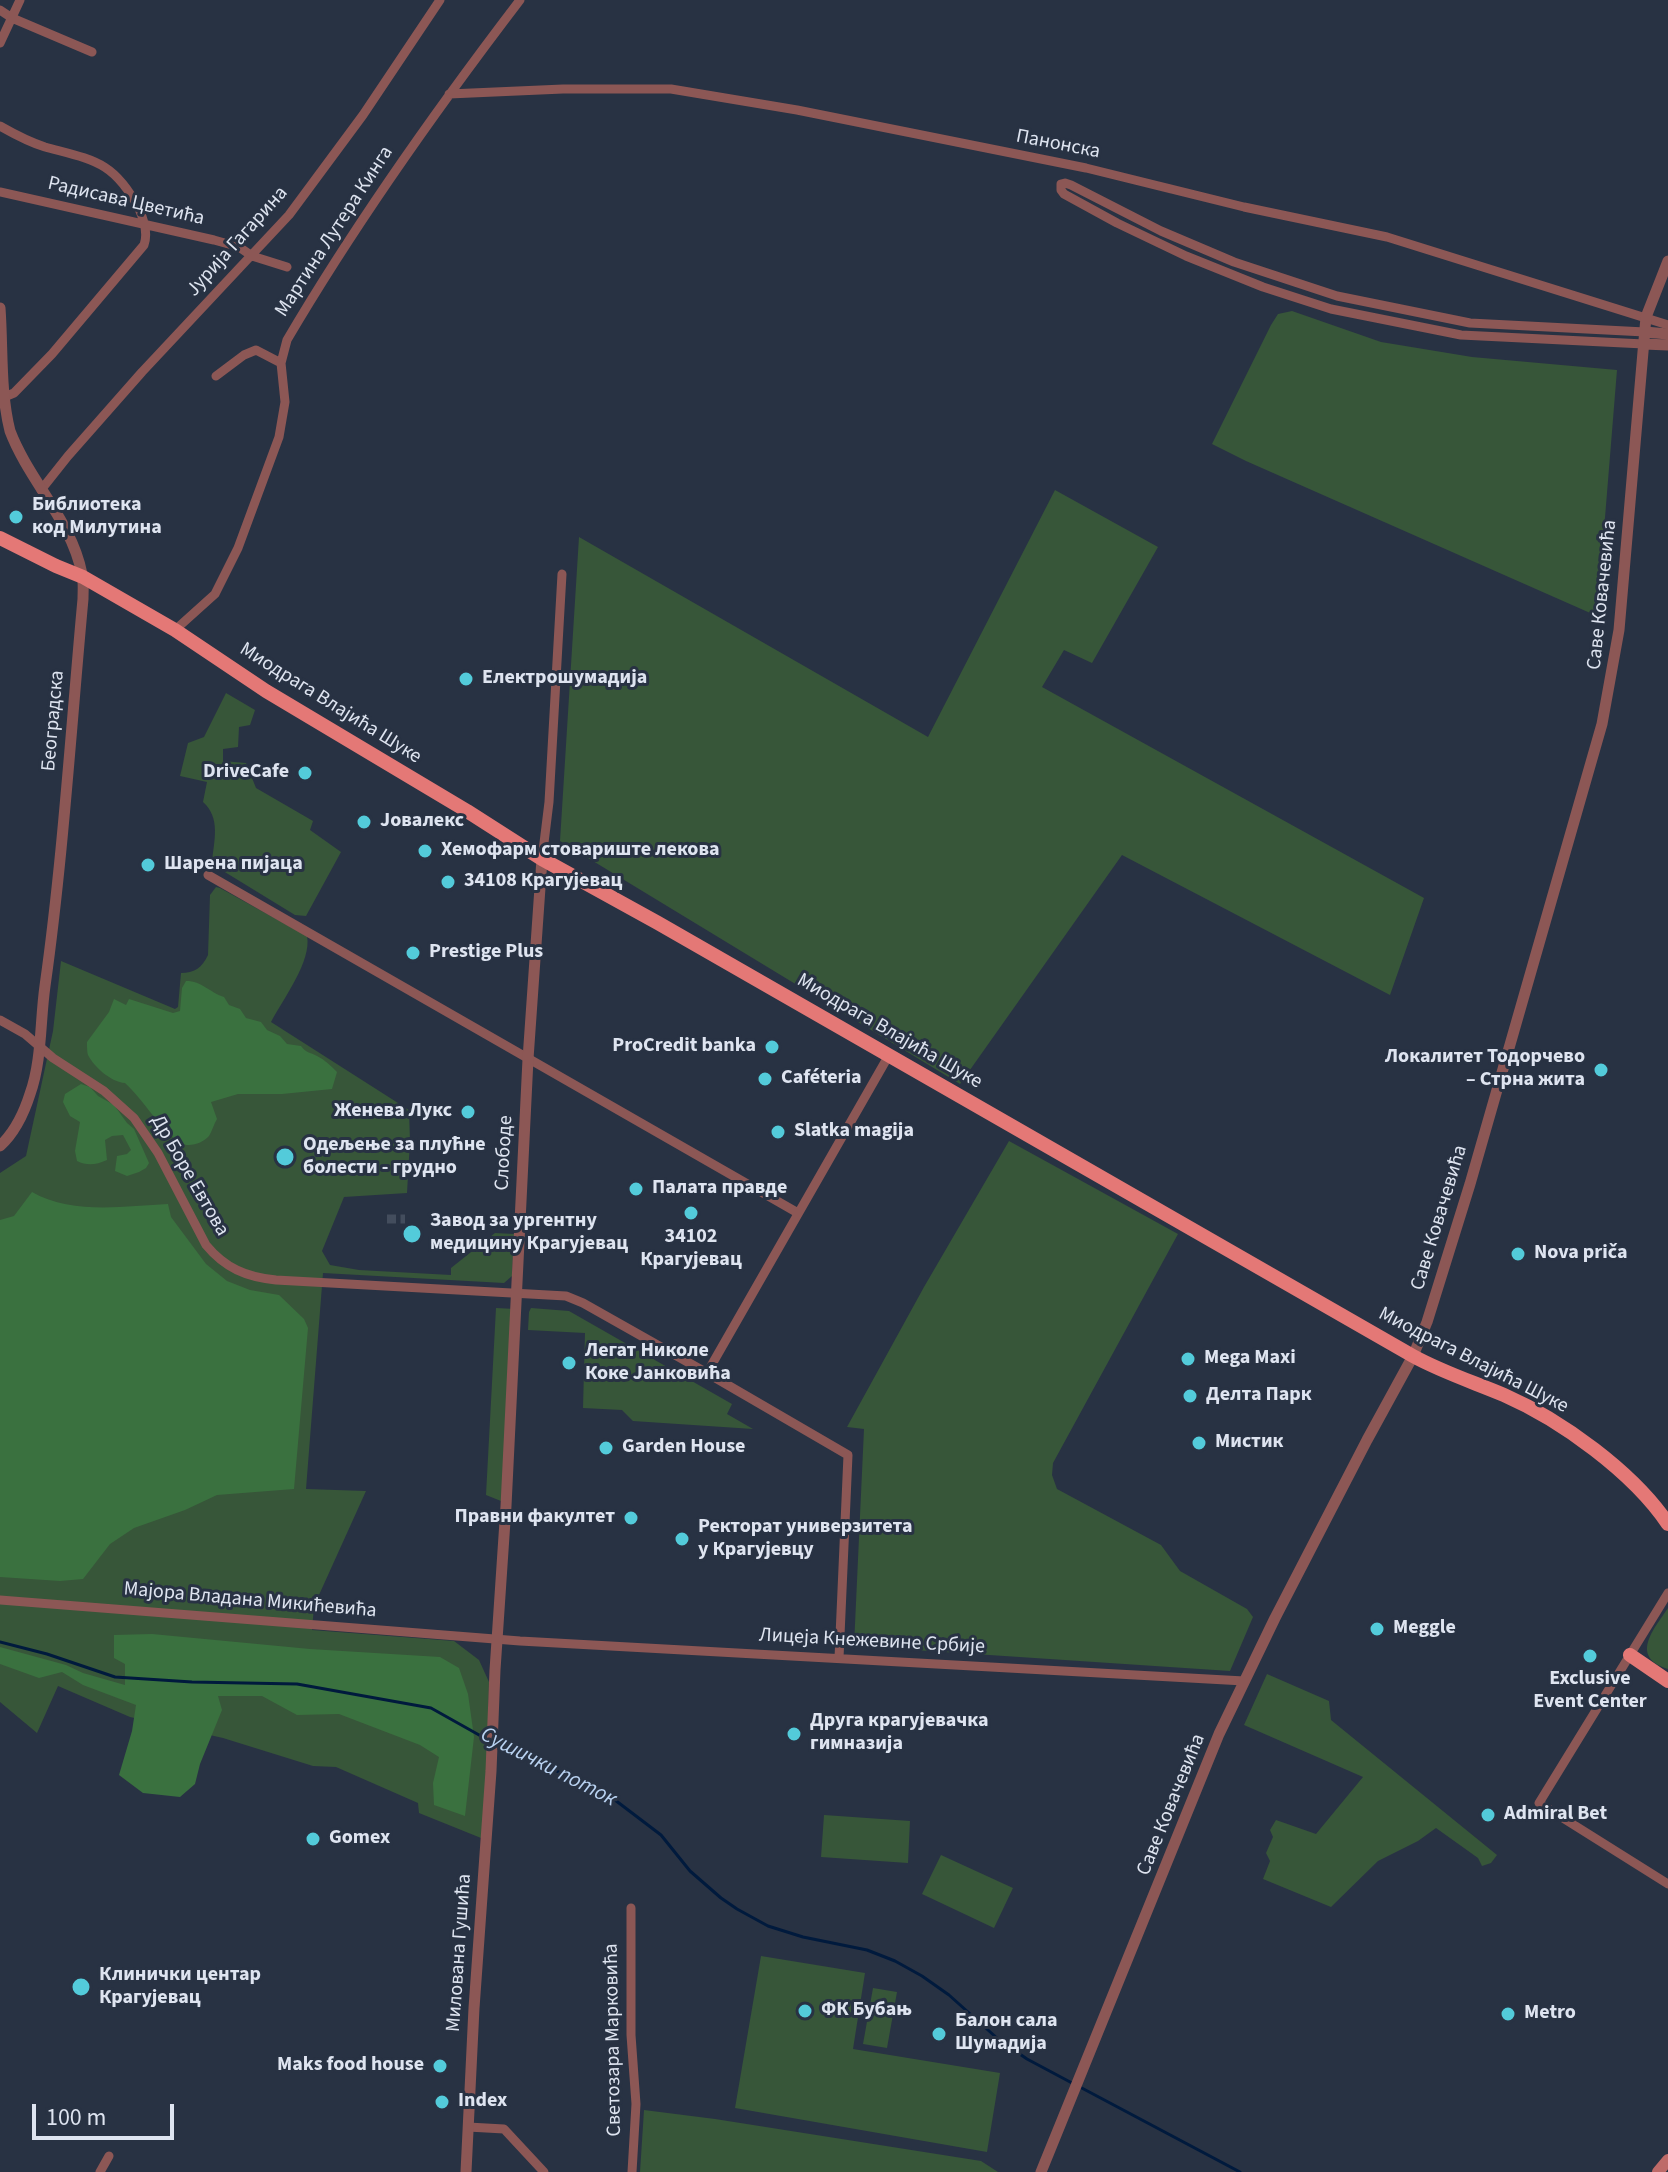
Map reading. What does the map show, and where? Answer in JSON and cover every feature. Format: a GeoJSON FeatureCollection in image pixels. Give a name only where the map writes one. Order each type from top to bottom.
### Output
{"type":"FeatureCollection","features":[{"type":"Feature","properties":{"kind":"main road","name":"Миодрага Влајића Шуке"},"geometry":{"type":"LineString","coordinates":[[0,538],[83,577],[175,630],[266,691],[542,859],[1413,1356],[1439,1370],[1506,1396],[1581,1440],[1630,1479],[1668,1524]]}},
{"type":"Feature","properties":{"kind":"main road"},"geometry":{"type":"LineString","coordinates":[[1630,1655],[1666,1678]]}},
{"type":"Feature","properties":{"kind":"main road"},"geometry":{"type":"LineString","coordinates":[[1658,2172],[1668,2160]]}},
{"type":"Feature","properties":{"kind":"street"},"geometry":{"type":"LineString","coordinates":[[0,43],[20,0]]}},
{"type":"Feature","properties":{"kind":"street","name":"Јурија Гагарина"},"geometry":{"type":"LineString","coordinates":[[41,490],[142,372],[289,215],[363,115],[440,0]]}},
{"type":"Feature","properties":{"kind":"street","name":"Мартина Лутера Кинга"},"geometry":{"type":"LineString","coordinates":[[175,630],[215,594],[238,548],[279,437],[285,402],[281,363],[287,340],[365,212],[520,0]]}},
{"type":"Feature","properties":{"kind":"street"},"geometry":{"type":"LineString","coordinates":[[0,10],[92,52]]}},
{"type":"Feature","properties":{"kind":"street","name":"Панонска"},"geometry":{"type":"LineString","coordinates":[[449,94],[563,89],[671,89],[797,110],[1086,168],[1244,207],[1387,237],[1668,325]]}},
{"type":"Feature","properties":{"kind":"street"},"geometry":{"type":"LineString","coordinates":[[0,126],[43,146],[88,157],[109,169],[140,211],[146,239],[52,354],[14,393],[2,398]]}},
{"type":"Feature","properties":{"kind":"street"},"geometry":{"type":"LineString","coordinates":[[1668,334],[1644,338],[1461,335],[1331,309],[1263,287],[1186,256],[1064,194],[1061,184],[1071,185],[1161,231],[1234,262],[1337,296],[1470,323],[1644,338],[1668,345]]}},
{"type":"Feature","properties":{"kind":"street","name":"Радисава Цветића"},"geometry":{"type":"LineString","coordinates":[[0,192],[239,247],[252,256],[287,267]]}},
{"type":"Feature","properties":{"kind":"street","name":"Саве Ковачевића"},"geometry":{"type":"LineString","coordinates":[[1041,2172],[1201,1778],[1244,1681],[1413,1356],[1427,1322],[1470,1184],[1602,724],[1619,630],[1646,317],[1668,261]]}},
{"type":"Feature","properties":{"kind":"street","name":"Београдска"},"geometry":{"type":"LineString","coordinates":[[0,308],[5,414],[12,435],[71,540],[83,577],[57,899],[40,1017],[39,1046],[31,1092],[19,1120],[0,1146]]}},
{"type":"Feature","properties":{"kind":"street"},"geometry":{"type":"LineString","coordinates":[[216,376],[256,350],[281,363]]}},
{"type":"Feature","properties":{"kind":"street","name":"Слободе"},"geometry":{"type":"LineString","coordinates":[[493,1736],[528,1059],[549,802],[562,574]]}},
{"type":"Feature","properties":{"kind":"street"},"geometry":{"type":"LineString","coordinates":[[208,875],[798,1213]]}},
{"type":"Feature","properties":{"kind":"street","name":"Др Боре Евтова"},"geometry":{"type":"LineString","coordinates":[[0,1020],[25,1034],[53,1058],[104,1091],[134,1118],[158,1153],[206,1245],[215,1256],[245,1275],[276,1280],[575,1299],[848,1455],[839,1658]]}},
{"type":"Feature","properties":{"kind":"street"},"geometry":{"type":"LineString","coordinates":[[707,1373],[889,1055]]}},
{"type":"Feature","properties":{"kind":"street"},"geometry":{"type":"LineString","coordinates":[[1668,1593],[1539,1803],[1668,1884]]}},
{"type":"Feature","properties":{"kind":"street","name":"Мајора Владана Микићевића"},"geometry":{"type":"LineString","coordinates":[[0,1600],[497,1639]]}},
{"type":"Feature","properties":{"kind":"street","name":"Лицеја Кнежевине Србије"},"geometry":{"type":"LineString","coordinates":[[497,1639],[1244,1681]]}},
{"type":"Feature","properties":{"kind":"street","name":"Милована Гушића"},"geometry":{"type":"LineString","coordinates":[[466,2172],[493,1736]]}},
{"type":"Feature","properties":{"kind":"street","name":"Светозара Марковића"},"geometry":{"type":"LineString","coordinates":[[631,1908],[631,2035],[636,2104],[632,2172]]}},
{"type":"Feature","properties":{"kind":"street"},"geometry":{"type":"LineString","coordinates":[[468,2127],[504,2129],[544,2172]]}},
{"type":"Feature","properties":{"kind":"street"},"geometry":{"type":"LineString","coordinates":[[100,2172],[109,2156]]}},
{"type":"Feature","properties":{"kind":"green space"},"geometry":{"type":"Polygon","coordinates":[[[1292,311],[1381,342],[1472,357],[1617,370],[1597,616],[1212,444],[1271,325],[1278,314],[1292,311]]]}},
{"type":"Feature","properties":{"kind":"green space"},"geometry":{"type":"Polygon","coordinates":[[[1055,490],[1158,547],[1092,663],[1064,650],[1042,687],[1424,898],[1390,995],[1122,855],[960,1084],[560,841],[579,537],[928,737],[1055,490]]]}},
{"type":"Feature","properties":{"kind":"green space"},"geometry":{"type":"Polygon","coordinates":[[[226,693],[255,710],[250,725],[239,727],[238,747],[223,749],[223,761],[246,763],[256,788],[313,821],[310,830],[341,852],[306,916],[295,915],[215,866],[212,862],[214,822],[203,802],[207,782],[180,776],[188,743],[204,737],[226,693]]]}},
{"type":"Feature","properties":{"kind":"green space"},"geometry":{"type":"Polygon","coordinates":[[[216,887],[307,936],[301,968],[271,1022],[409,1110],[407,1193],[344,1197],[322,1251],[330,1265],[359,1270],[451,1275],[451,1268],[495,1233],[514,1234],[512,1276],[504,1283],[323,1273],[306,1489],[366,1491],[314,1606],[312,1630],[454,1641],[479,1660],[489,1682],[486,1840],[419,1813],[418,1803],[336,1767],[313,1766],[223,1738],[130,1717],[58,1686],[37,1733],[0,1702],[0,1173],[26,1156],[53,1031],[61,961],[175,1009],[178,1007],[181,973],[197,969],[208,955],[210,895],[216,887]]]}},
{"type":"Feature","properties":{"kind":"green space"},"geometry":{"type":"Polygon","coordinates":[[[186,981],[197,983],[224,997],[246,1018],[261,1022],[287,1044],[301,1046],[325,1061],[337,1072],[332,1089],[238,1094],[211,1102],[217,1119],[206,1139],[188,1145],[174,1138],[125,1083],[109,1077],[94,1064],[88,1055],[87,1042],[109,1012],[114,999],[126,1005],[129,999],[173,1013],[180,1011],[182,988],[186,981]]]}},
{"type":"Feature","properties":{"kind":"green space"},"geometry":{"type":"Polygon","coordinates":[[[81,1084],[114,1105],[134,1129],[149,1163],[146,1168],[127,1176],[115,1171],[117,1156],[131,1150],[123,1135],[105,1140],[107,1160],[92,1164],[77,1161],[75,1151],[80,1122],[70,1116],[63,1102],[65,1094],[81,1084]]]}},
{"type":"Feature","properties":{"kind":"green space"},"geometry":{"type":"Polygon","coordinates":[[[1009,1141],[1178,1234],[1053,1463],[1052,1475],[1057,1489],[1161,1545],[1180,1571],[1247,1609],[1253,1617],[1230,1671],[854,1646],[864,1429],[847,1427],[1009,1141]]]}},
{"type":"Feature","properties":{"kind":"green space"},"geometry":{"type":"Polygon","coordinates":[[[32,1192],[64,1204],[81,1206],[168,1204],[171,1217],[206,1264],[227,1281],[250,1290],[279,1295],[304,1319],[308,1328],[294,1489],[217,1495],[134,1528],[110,1544],[83,1579],[60,1581],[0,1577],[0,1220],[14,1216],[32,1192]]]}},
{"type":"Feature","properties":{"kind":"green space"},"geometry":{"type":"Polygon","coordinates":[[[496,1308],[515,1309],[506,1503],[486,1495],[496,1308]]]}},
{"type":"Feature","properties":{"kind":"green space"},"geometry":{"type":"Polygon","coordinates":[[[531,1308],[569,1311],[732,1404],[727,1414],[753,1429],[633,1421],[622,1410],[583,1408],[585,1333],[528,1330],[531,1308]]]}},
{"type":"Feature","properties":{"kind":"green space"},"geometry":{"type":"Polygon","coordinates":[[[1668,1608],[1668,1669],[1656,1664],[1647,1650],[1652,1633],[1668,1608]]]}},
{"type":"Feature","properties":{"kind":"green space"},"geometry":{"type":"Polygon","coordinates":[[[152,1634],[440,1657],[459,1668],[468,1694],[474,1737],[465,1816],[434,1805],[433,1783],[439,1757],[420,1745],[339,1714],[297,1715],[262,1696],[218,1696],[222,1710],[195,1784],[180,1797],[143,1793],[119,1775],[136,1705],[83,1685],[62,1672],[39,1678],[0,1664],[0,1647],[125,1685],[125,1664],[114,1658],[114,1635],[152,1634]]]}},
{"type":"Feature","properties":{"kind":"green space"},"geometry":{"type":"Polygon","coordinates":[[[1267,1674],[1329,1701],[1331,1720],[1497,1855],[1491,1863],[1482,1866],[1478,1858],[1436,1828],[1378,1861],[1331,1907],[1263,1879],[1270,1861],[1266,1853],[1273,1837],[1270,1830],[1276,1820],[1316,1834],[1363,1777],[1244,1725],[1267,1674]]]}},
{"type":"Feature","properties":{"kind":"green space"},"geometry":{"type":"Polygon","coordinates":[[[824,1815],[910,1821],[908,1863],[821,1857],[824,1815]]]}},
{"type":"Feature","properties":{"kind":"green space"},"geometry":{"type":"Polygon","coordinates":[[[941,1855],[1013,1888],[994,1928],[922,1894],[941,1855]]]}},
{"type":"Feature","properties":{"kind":"green space"},"geometry":{"type":"Polygon","coordinates":[[[761,1956],[865,1973],[853,2049],[1000,2073],[987,2152],[735,2108],[761,1956]]]}},
{"type":"Feature","properties":{"kind":"green space"},"geometry":{"type":"Polygon","coordinates":[[[873,1988],[897,1992],[887,2048],[863,2044],[873,1988]]]}},
{"type":"Feature","properties":{"kind":"green space"},"geometry":{"type":"Polygon","coordinates":[[[644,2110],[981,2161],[998,2172],[640,2172],[644,2110]]]}},
{"type":"Feature","properties":{"kind":"waterway","name":"Сушички поток"},"geometry":{"type":"LineString","coordinates":[[0,1642],[115,1677],[297,1684],[431,1708],[488,1740]]}},
{"type":"Feature","properties":{"kind":"waterway","name":"Сушички поток"},"geometry":{"type":"LineString","coordinates":[[495,1744],[611,1797],[661,1835],[690,1871],[737,1909],[768,1926],[803,1937],[867,1950],[895,1961],[949,1995],[998,2039],[1027,2059],[1072,2083]]}},
{"type":"Feature","properties":{"kind":"waterway","name":"Сушички поток"},"geometry":{"type":"LineString","coordinates":[[1078,2086],[1240,2172]]}},
{"type":"Feature","properties":{"kind":"tunnel"},"geometry":{"type":"LineString","coordinates":[[387,1219],[405,1219]]}},
{"type":"Feature","properties":{"kind":"place","name":"Библиотека код Милутина"},"geometry":{"type":"Point","coordinates":[16,517]}},
{"type":"Feature","properties":{"kind":"place","name":"Електрошумадија"},"geometry":{"type":"Point","coordinates":[466,679]}},
{"type":"Feature","properties":{"kind":"place","name":"DriveCafe"},"geometry":{"type":"Point","coordinates":[305,773]}},
{"type":"Feature","properties":{"kind":"place","name":"Јовалекс"},"geometry":{"type":"Point","coordinates":[364,822]}},
{"type":"Feature","properties":{"kind":"place","name":"Хемофарм стовариште лекова"},"geometry":{"type":"Point","coordinates":[425,851]}},
{"type":"Feature","properties":{"kind":"place","name":"Шарена пијаца"},"geometry":{"type":"Point","coordinates":[148,865]}},
{"type":"Feature","properties":{"kind":"place","name":"34108 Крагујевац"},"geometry":{"type":"Point","coordinates":[448,882]}},
{"type":"Feature","properties":{"kind":"place","name":"Prestige Plus"},"geometry":{"type":"Point","coordinates":[413,953]}},
{"type":"Feature","properties":{"kind":"place","name":"ProCredit banka"},"geometry":{"type":"Point","coordinates":[772,1047]}},
{"type":"Feature","properties":{"kind":"place","name":"Локалитет Тодорчево – Стрна жита"},"geometry":{"type":"Point","coordinates":[1601,1070]}},
{"type":"Feature","properties":{"kind":"place","name":"Caféteria"},"geometry":{"type":"Point","coordinates":[765,1079]}},
{"type":"Feature","properties":{"kind":"place","name":"Женева Лукс"},"geometry":{"type":"Point","coordinates":[468,1112]}},
{"type":"Feature","properties":{"kind":"place","name":"Slatka magija"},"geometry":{"type":"Point","coordinates":[778,1132]}},
{"type":"Feature","properties":{"kind":"place","name":"Одељење за плућне болести - грудно"},"geometry":{"type":"Point","coordinates":[285,1157]}},
{"type":"Feature","properties":{"kind":"place","name":"Палата правде"},"geometry":{"type":"Point","coordinates":[636,1189]}},
{"type":"Feature","properties":{"kind":"place","name":"34102 Крагујевац"},"geometry":{"type":"Point","coordinates":[691,1213]}},
{"type":"Feature","properties":{"kind":"place","name":"Завод за ургентну медицину Крагујевац"},"geometry":{"type":"Point","coordinates":[412,1234]}},
{"type":"Feature","properties":{"kind":"place","name":"Nova priča"},"geometry":{"type":"Point","coordinates":[1518,1254]}},
{"type":"Feature","properties":{"kind":"place","name":"Mega Maxi"},"geometry":{"type":"Point","coordinates":[1188,1359]}},
{"type":"Feature","properties":{"kind":"place","name":"Легат Николе Коке Јанковића"},"geometry":{"type":"Point","coordinates":[569,1363]}},
{"type":"Feature","properties":{"kind":"place","name":"Делта Парк"},"geometry":{"type":"Point","coordinates":[1190,1396]}},
{"type":"Feature","properties":{"kind":"place","name":"Мистик"},"geometry":{"type":"Point","coordinates":[1199,1443]}},
{"type":"Feature","properties":{"kind":"place","name":"Garden House"},"geometry":{"type":"Point","coordinates":[606,1448]}},
{"type":"Feature","properties":{"kind":"place","name":"Правни факултет"},"geometry":{"type":"Point","coordinates":[631,1518]}},
{"type":"Feature","properties":{"kind":"place","name":"Ректорат универзитета у Крагујевцу"},"geometry":{"type":"Point","coordinates":[682,1539]}},
{"type":"Feature","properties":{"kind":"place","name":"Meggle"},"geometry":{"type":"Point","coordinates":[1377,1629]}},
{"type":"Feature","properties":{"kind":"place","name":"Exclusive Event Center"},"geometry":{"type":"Point","coordinates":[1590,1656]}},
{"type":"Feature","properties":{"kind":"place","name":"Друга крагујевачка гимназија"},"geometry":{"type":"Point","coordinates":[794,1734]}},
{"type":"Feature","properties":{"kind":"place","name":"Admiral Bet"},"geometry":{"type":"Point","coordinates":[1488,1815]}},
{"type":"Feature","properties":{"kind":"place","name":"Gomex"},"geometry":{"type":"Point","coordinates":[313,1839]}},
{"type":"Feature","properties":{"kind":"place","name":"Клинички центар Крагујевац"},"geometry":{"type":"Point","coordinates":[81,1987]}},
{"type":"Feature","properties":{"kind":"place","name":"ФК Бубањ"},"geometry":{"type":"Point","coordinates":[805,2011]}},
{"type":"Feature","properties":{"kind":"place","name":"Metro"},"geometry":{"type":"Point","coordinates":[1508,2014]}},
{"type":"Feature","properties":{"kind":"place","name":"Балон сала Шумадија"},"geometry":{"type":"Point","coordinates":[939,2034]}},
{"type":"Feature","properties":{"kind":"place","name":"Maks food house"},"geometry":{"type":"Point","coordinates":[440,2066]}},
{"type":"Feature","properties":{"kind":"place","name":"Index"},"geometry":{"type":"Point","coordinates":[442,2102]}}]}
